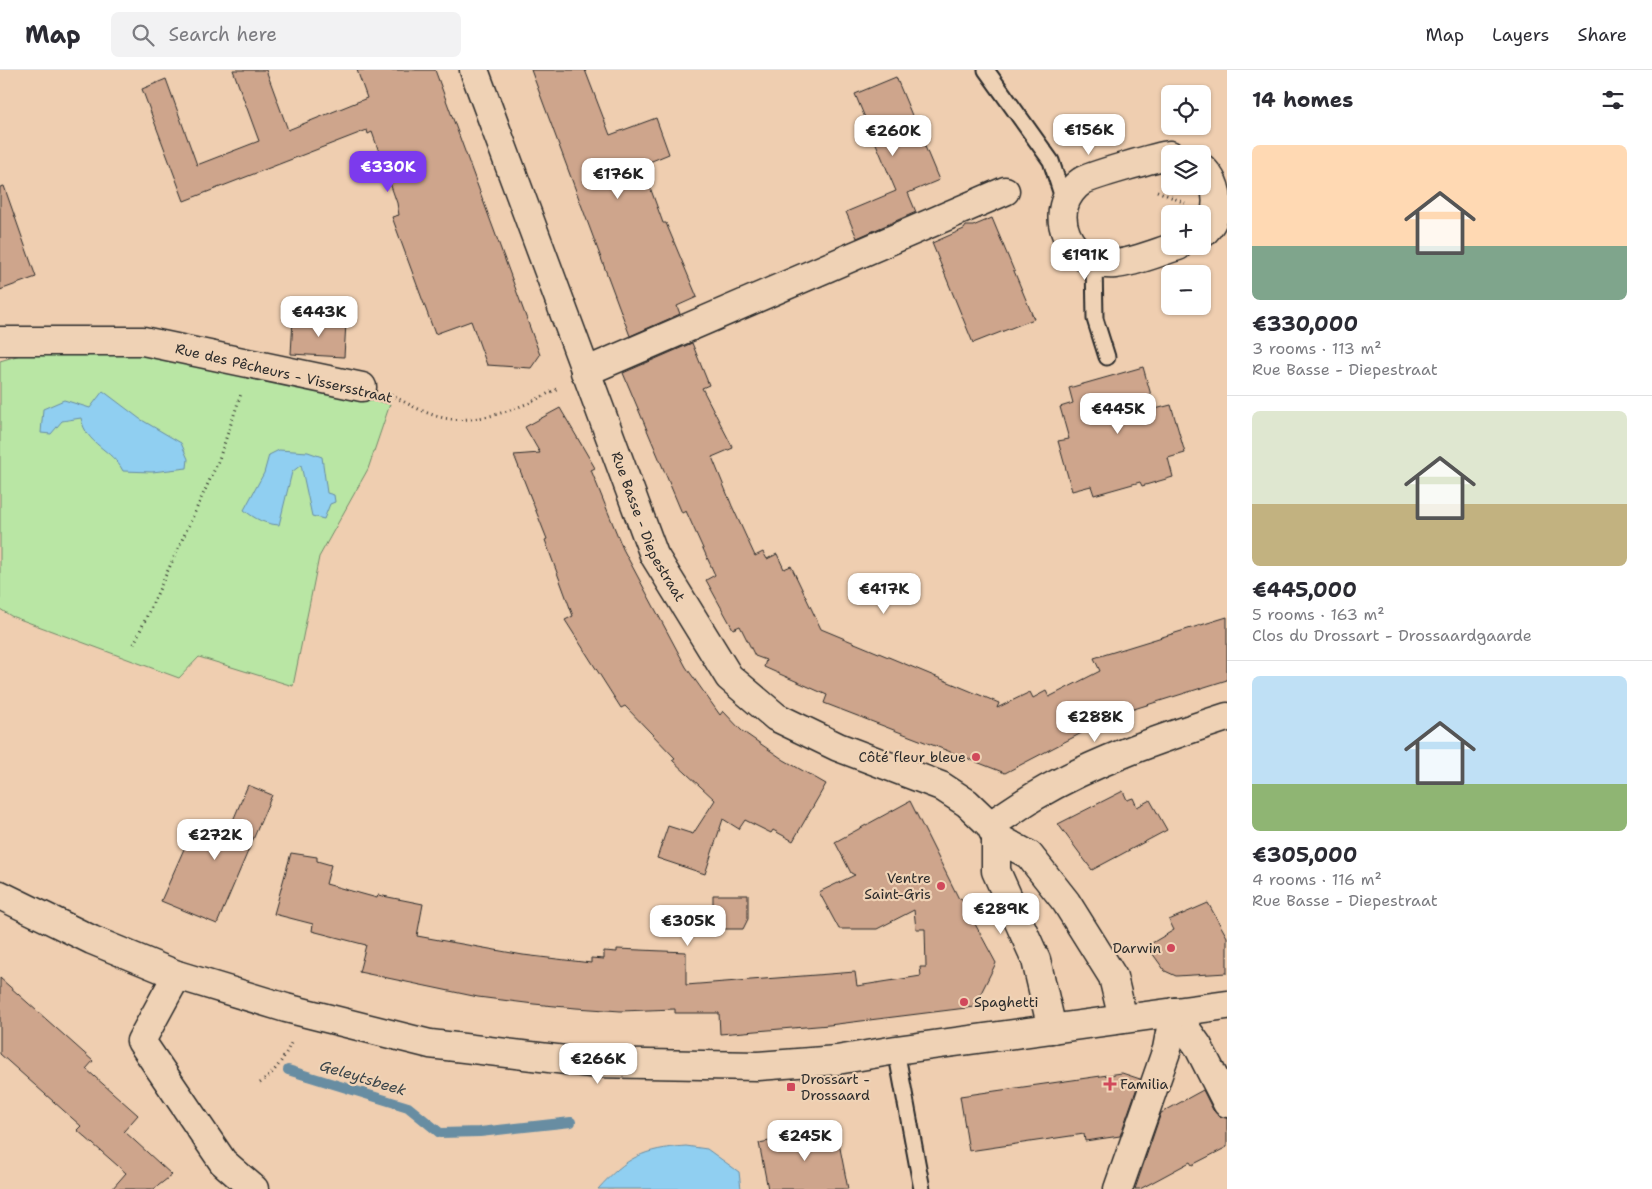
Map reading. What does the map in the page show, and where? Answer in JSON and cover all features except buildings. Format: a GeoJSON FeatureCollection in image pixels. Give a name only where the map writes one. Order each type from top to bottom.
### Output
{"type":"FeatureCollection","features":[{"type":"Feature","properties":{"kind":"street","name":"Rue Basse - Diepestraat"},"geometry":{"type":"LineString","coordinates":[[474,70],[654,555],[729,677],[776,717],[838,747],[941,786],[967,803],[993,831],[1029,855],[1066,902],[1113,977],[1123,1019]]}},
{"type":"Feature","properties":{"kind":"street"},"geometry":{"type":"LineString","coordinates":[[1161,158],[1083,180],[1072,192],[1065,204],[1062,216],[1064,227],[1072,246],[1082,256],[1094,262],[1116,264],[1161,251]]}},
{"type":"Feature","properties":{"kind":"street"},"geometry":{"type":"LineString","coordinates":[[1211,179],[1217,193],[1215,215]]}},
{"type":"Feature","properties":{"kind":"street"},"geometry":{"type":"LineString","coordinates":[[585,372],[1005,190]]}},
{"type":"Feature","properties":{"kind":"street","name":"Rue des Pêcheurs - Vissersstraat"},"geometry":{"type":"LineString","coordinates":[[0,341],[143,341],[362,387]]}},
{"type":"Feature","properties":{"kind":"street"},"geometry":{"type":"LineString","coordinates":[[1052,1029],[1036,960],[996,871],[993,831],[1036,795],[1106,761],[1169,736],[1227,717]]}},
{"type":"Feature","properties":{"kind":"street"},"geometry":{"type":"LineString","coordinates":[[0,895],[92,940],[177,975],[286,1008],[430,1044],[592,1063],[758,1066],[837,1060],[896,1050],[1227,1005]]}},
{"type":"Feature","properties":{"kind":"street"},"geometry":{"type":"LineString","coordinates":[[177,975],[141,1041],[223,1162],[254,1189]]}},
{"type":"Feature","properties":{"kind":"street"},"geometry":{"type":"LineString","coordinates":[[1174,1012],[1198,1046],[1227,1103]]}},
{"type":"Feature","properties":{"kind":"street"},"geometry":{"type":"LineString","coordinates":[[1118,1189],[1167,1048],[1174,1012]]}},
{"type":"Feature","properties":{"kind":"lane"},"geometry":{"type":"LineString","coordinates":[[986,70],[1051,162],[1065,204]]}},
{"type":"Feature","properties":{"kind":"lane"},"geometry":{"type":"LineString","coordinates":[[1094,262],[1095,319],[1107,356]]}},
{"type":"Feature","properties":{"kind":"lane"},"geometry":{"type":"LineString","coordinates":[[896,1050],[922,1189]]}},
{"type":"Feature","properties":{"kind":"path"},"geometry":{"type":"LineString","coordinates":[[1113,172],[1215,215]]}},
{"type":"Feature","properties":{"kind":"path"},"geometry":{"type":"LineString","coordinates":[[134,644],[218,462],[241,394],[234,359]]}},
{"type":"Feature","properties":{"kind":"path","name":"Rue des Pêcheurs - Vissersstraat"},"geometry":{"type":"LineString","coordinates":[[362,387],[391,394],[422,411],[444,418],[467,419],[492,415],[521,405],[552,391],[585,372]]}},
{"type":"Feature","properties":{"kind":"path"},"geometry":{"type":"LineString","coordinates":[[260,1083],[284,1059],[292,1041]]}},
{"type":"Feature","properties":{"kind":"green space"},"geometry":{"type":"Polygon","coordinates":[[[30,352],[166,355],[390,404],[368,469],[319,557],[293,686],[199,657],[179,678],[11,616],[0,609],[0,361],[30,352]]]}},
{"type":"Feature","properties":{"kind":"water"},"geometry":{"type":"Polygon","coordinates":[[[103,391],[140,419],[181,443],[188,459],[187,468],[152,472],[123,471],[112,457],[88,435],[81,418],[62,421],[51,434],[41,433],[43,409],[64,400],[90,408],[103,391]]]}},
{"type":"Feature","properties":{"kind":"water"},"geometry":{"type":"Polygon","coordinates":[[[279,450],[308,452],[322,457],[327,493],[334,495],[335,502],[330,504],[324,519],[312,516],[301,465],[292,472],[279,525],[269,524],[244,510],[264,473],[269,455],[279,450]]]}},
{"type":"Feature","properties":{"kind":"water"},"geometry":{"type":"Polygon","coordinates":[[[686,1146],[707,1149],[739,1172],[741,1189],[598,1189],[627,1162],[647,1152],[686,1146]]]}},
{"type":"Feature","properties":{"kind":"waterway","name":"Geleytsbeek"},"geometry":{"type":"LineString","coordinates":[[288,1070],[408,1107],[440,1133],[480,1132],[571,1122]]}},
{"type":"Feature","properties":{"kind":"place","name":"Côté fleur bleue"},"geometry":{"type":"Point","coordinates":[976,757]}},
{"type":"Feature","properties":{"kind":"place","name":"Ventre Saint-Gris"},"geometry":{"type":"Point","coordinates":[941,886]}},
{"type":"Feature","properties":{"kind":"place","name":"Darwin"},"geometry":{"type":"Point","coordinates":[1171,948]}},
{"type":"Feature","properties":{"kind":"place","name":"Spaghetti"},"geometry":{"type":"Point","coordinates":[964,1002]}},
{"type":"Feature","properties":{"kind":"place","name":"Familia"},"geometry":{"type":"Point","coordinates":[1110,1084]}},
{"type":"Feature","properties":{"kind":"place","name":"Drossart - Drossaard"},"geometry":{"type":"Point","coordinates":[791,1087]}}]}
